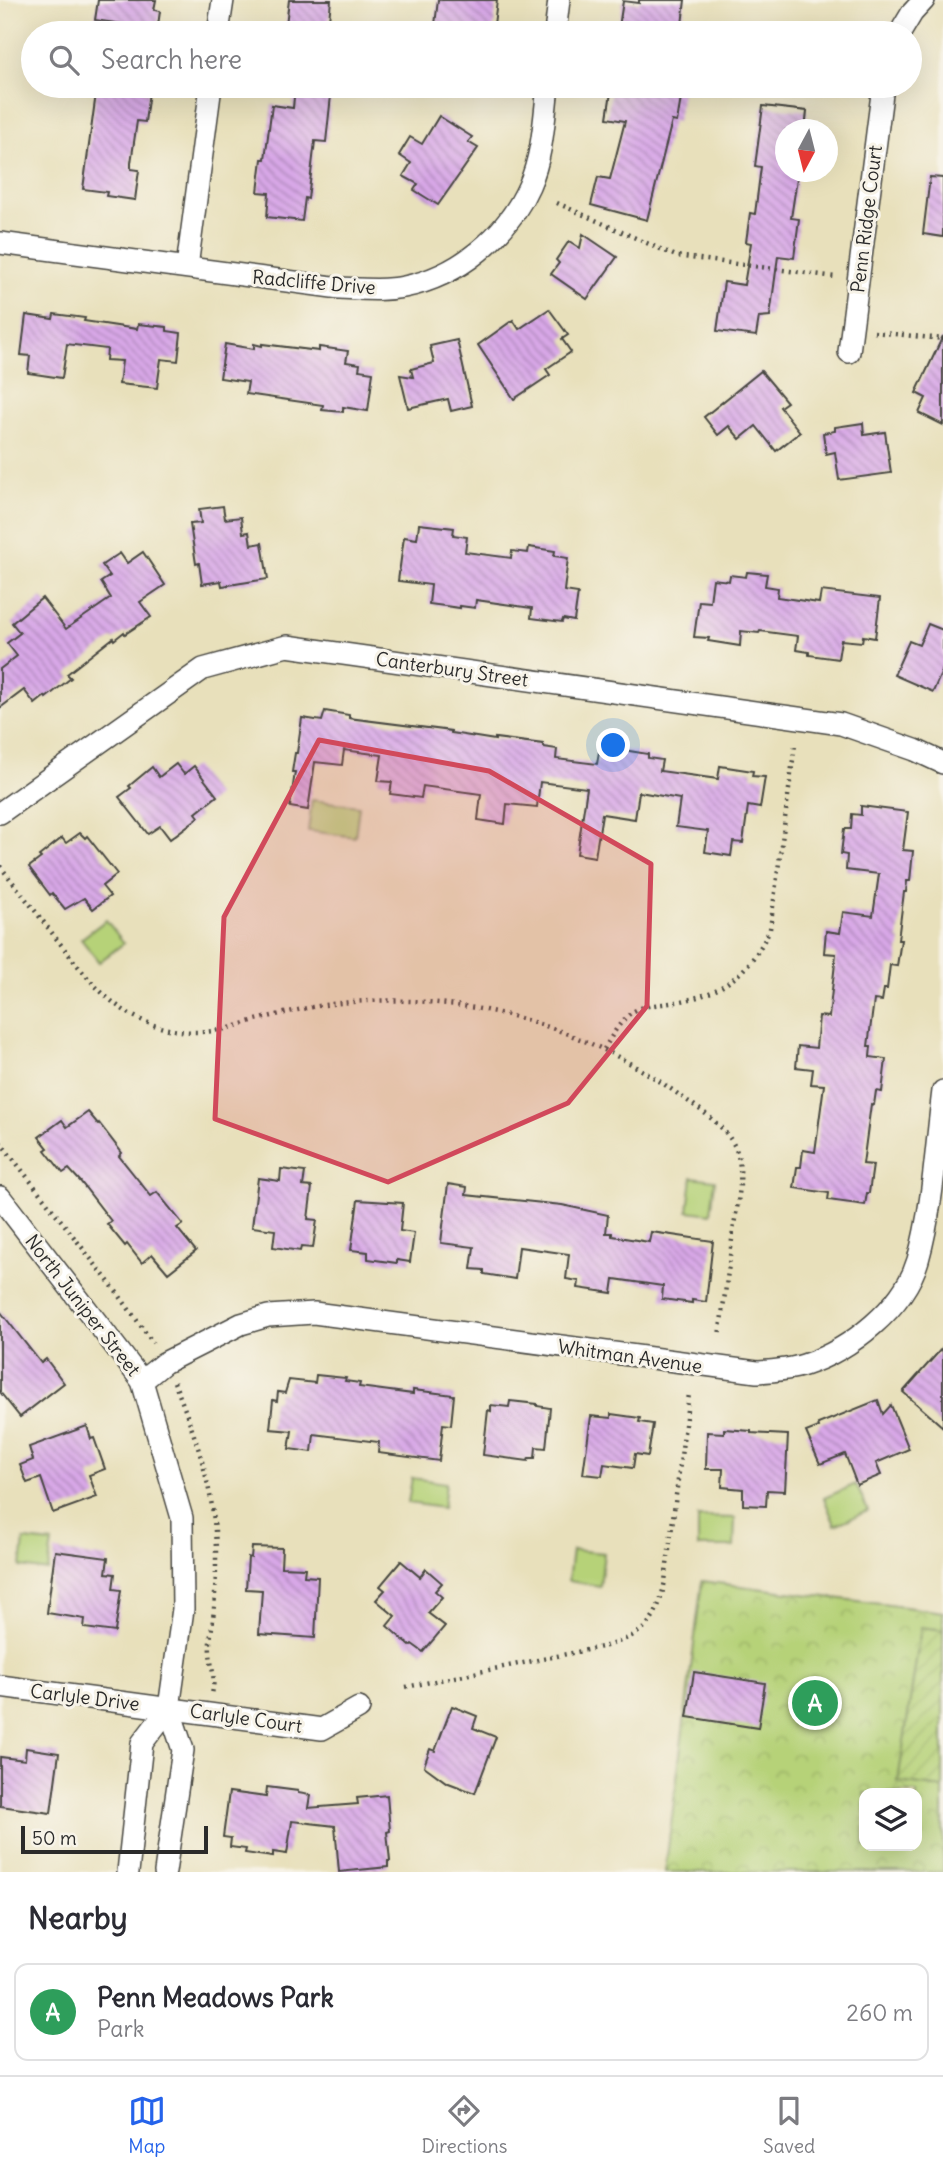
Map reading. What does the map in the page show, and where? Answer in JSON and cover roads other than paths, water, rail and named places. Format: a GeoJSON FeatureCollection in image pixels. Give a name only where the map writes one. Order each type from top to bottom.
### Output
{"type":"FeatureCollection","features":[{"type":"Feature","properties":{"kind":"street"},"geometry":{"type":"LineString","coordinates":[[220,21],[223,0]]}},
{"type":"Feature","properties":{"kind":"street"},"geometry":{"type":"LineString","coordinates":[[556,21],[559,0]]}},
{"type":"Feature","properties":{"kind":"street"},"geometry":{"type":"LineString","coordinates":[[907,21],[924,0]]}},
{"type":"Feature","properties":{"kind":"street"},"geometry":{"type":"LineString","coordinates":[[187,267],[209,98]]}},
{"type":"Feature","properties":{"kind":"street","name":"Radcliffe Drive"},"geometry":{"type":"LineString","coordinates":[[0,243],[370,290],[404,287],[464,262],[491,241],[513,215],[530,184],[539,156],[546,98]]}},
{"type":"Feature","properties":{"kind":"street","name":"Penn Ridge Court"},"geometry":{"type":"LineString","coordinates":[[849,352],[881,98]]}},
{"type":"Feature","properties":{"kind":"street","name":"Canterbury Street"},"geometry":{"type":"LineString","coordinates":[[0,813],[203,669],[286,646],[841,724],[915,750],[943,763]]}},
{"type":"Feature","properties":{"kind":"street","name":"Whitman Avenue"},"geometry":{"type":"LineString","coordinates":[[142,1381],[164,1363],[241,1324],[268,1317],[314,1313],[757,1372],[801,1366],[828,1356],[879,1321],[897,1299],[917,1262],[927,1219],[943,1091]]}},
{"type":"Feature","properties":{"kind":"street","name":"North Juniper Street"},"geometry":{"type":"LineString","coordinates":[[0,1198],[142,1381],[182,1518],[183,1609],[169,1707],[183,1750],[165,1872]]}},
{"type":"Feature","properties":{"kind":"street","name":"Carlyle Drive"},"geometry":{"type":"LineString","coordinates":[[0,1686],[169,1707]]}},
{"type":"Feature","properties":{"kind":"street","name":"North Juniper Street"},"geometry":{"type":"LineString","coordinates":[[128,1872],[142,1743],[169,1707]]}},
{"type":"Feature","properties":{"kind":"street","name":"Carlyle Court"},"geometry":{"type":"LineString","coordinates":[[169,1707],[322,1729],[359,1708]]}},
{"type":"Feature","properties":{"kind":"place","name":"Penn Meadows Park"},"geometry":{"type":"Point","coordinates":[815,1703]}}]}
